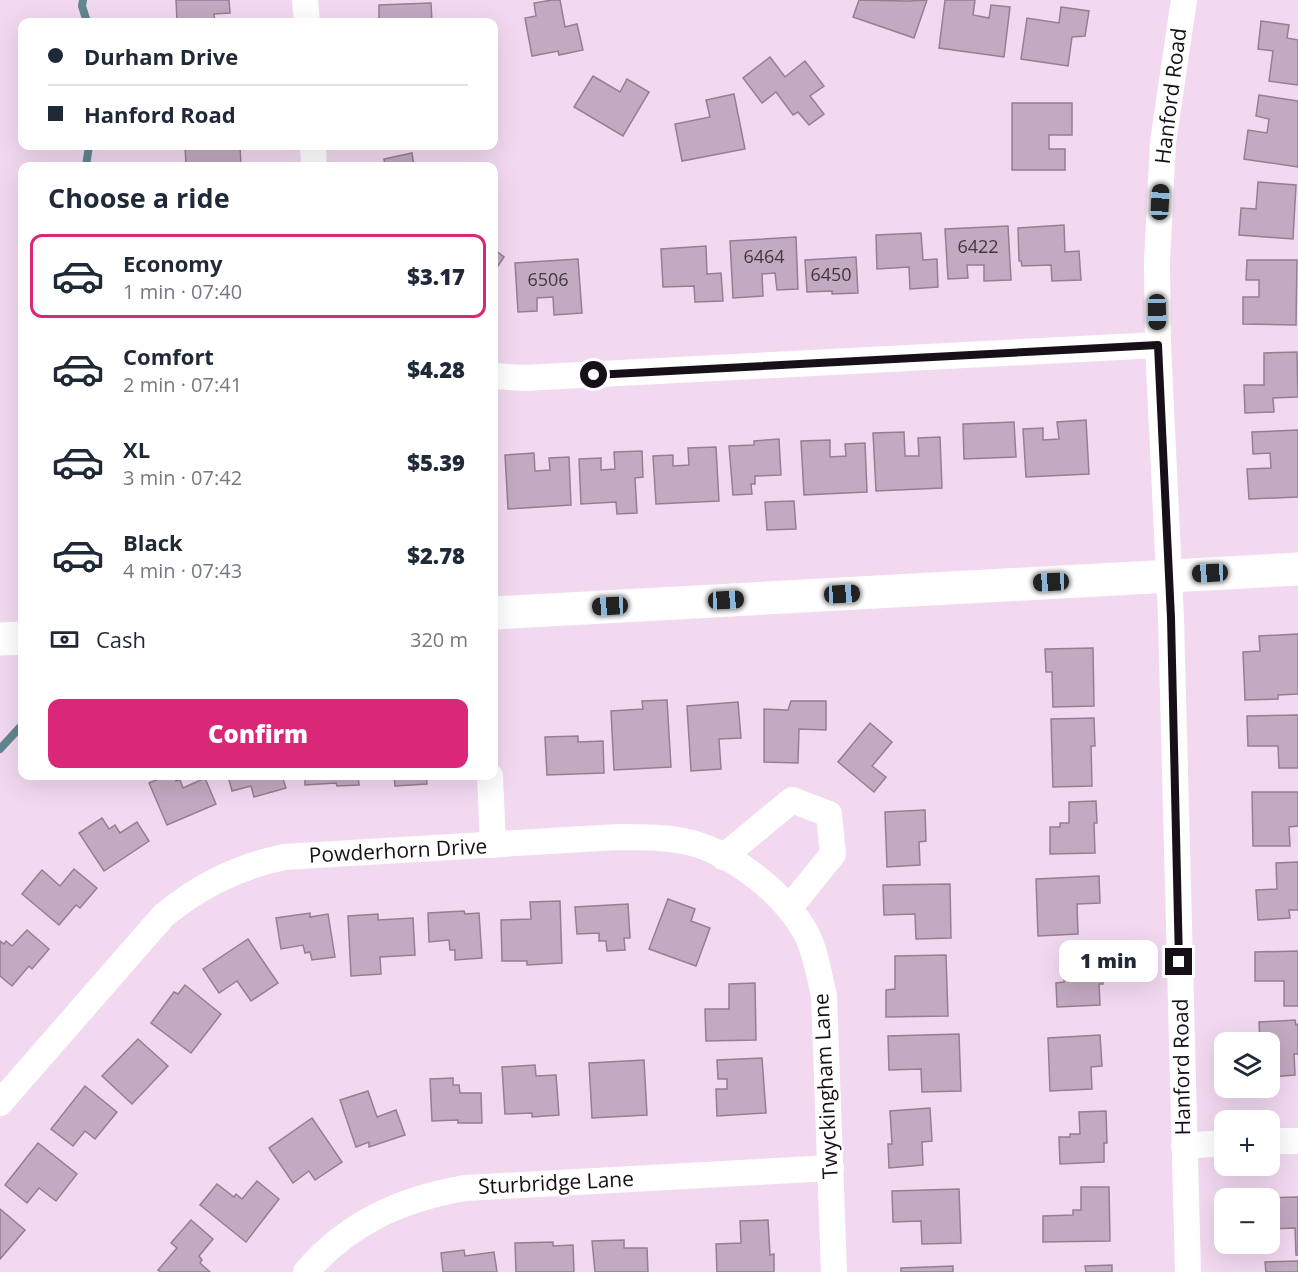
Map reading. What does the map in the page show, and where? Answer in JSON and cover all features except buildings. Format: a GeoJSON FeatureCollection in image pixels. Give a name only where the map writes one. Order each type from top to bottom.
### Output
{"type":"FeatureCollection","features":[{"type":"Feature","properties":{"kind":"street"},"geometry":{"type":"LineString","coordinates":[[305,0],[307,18]]}},
{"type":"Feature","properties":{"kind":"street","name":"Hanford Road"},"geometry":{"type":"LineString","coordinates":[[1184,0],[1163,142],[1157,261],[1158,345],[1169,576],[1188,1272]]}},
{"type":"Feature","properties":{"kind":"street"},"geometry":{"type":"LineString","coordinates":[[498,376],[524,378],[1158,345]]}},
{"type":"Feature","properties":{"kind":"street"},"geometry":{"type":"LineString","coordinates":[[498,613],[1298,569]]}},
{"type":"Feature","properties":{"kind":"street"},"geometry":{"type":"LineString","coordinates":[[0,639],[18,638]]}},
{"type":"Feature","properties":{"kind":"street"},"geometry":{"type":"LineString","coordinates":[[490,780],[493,845]]}},
{"type":"Feature","properties":{"kind":"street"},"geometry":{"type":"LineString","coordinates":[[723,857],[792,800],[829,814],[833,854],[790,907]]}},
{"type":"Feature","properties":{"kind":"street","name":"Powderhorn Drive"},"geometry":{"type":"LineString","coordinates":[[0,1103],[147,932],[184,899],[213,881],[260,863],[284,857],[646,837],[691,843],[723,857],[759,880]]}},
{"type":"Feature","properties":{"kind":"street","name":"Twyckingham Lane"},"geometry":{"type":"LineString","coordinates":[[759,880],[790,907],[807,935],[824,996],[834,1272]]}},
{"type":"Feature","properties":{"kind":"street"},"geometry":{"type":"LineString","coordinates":[[1280,1141],[1298,1140]]}},
{"type":"Feature","properties":{"kind":"street"},"geometry":{"type":"LineString","coordinates":[[1184,1146],[1214,1144]]}},
{"type":"Feature","properties":{"kind":"street","name":"Sturbridge Lane"},"geometry":{"type":"LineString","coordinates":[[306,1272],[349,1232],[371,1218],[412,1200],[436,1193],[465,1188],[831,1168]]}},
{"type":"Feature","properties":{"kind":"waterway"},"geometry":{"type":"LineString","coordinates":[[83,0],[82,6],[86,18]]}},
{"type":"Feature","properties":{"kind":"waterway"},"geometry":{"type":"LineString","coordinates":[[87,162],[88,150]]}},
{"type":"Feature","properties":{"kind":"waterway"},"geometry":{"type":"LineString","coordinates":[[0,749],[18,729]]}},
{"type":"Feature","properties":{"kind":"route"},"geometry":{"type":"LineString","coordinates":[[594,375],[1158,345],[1171,618],[1179,962]]}}]}
